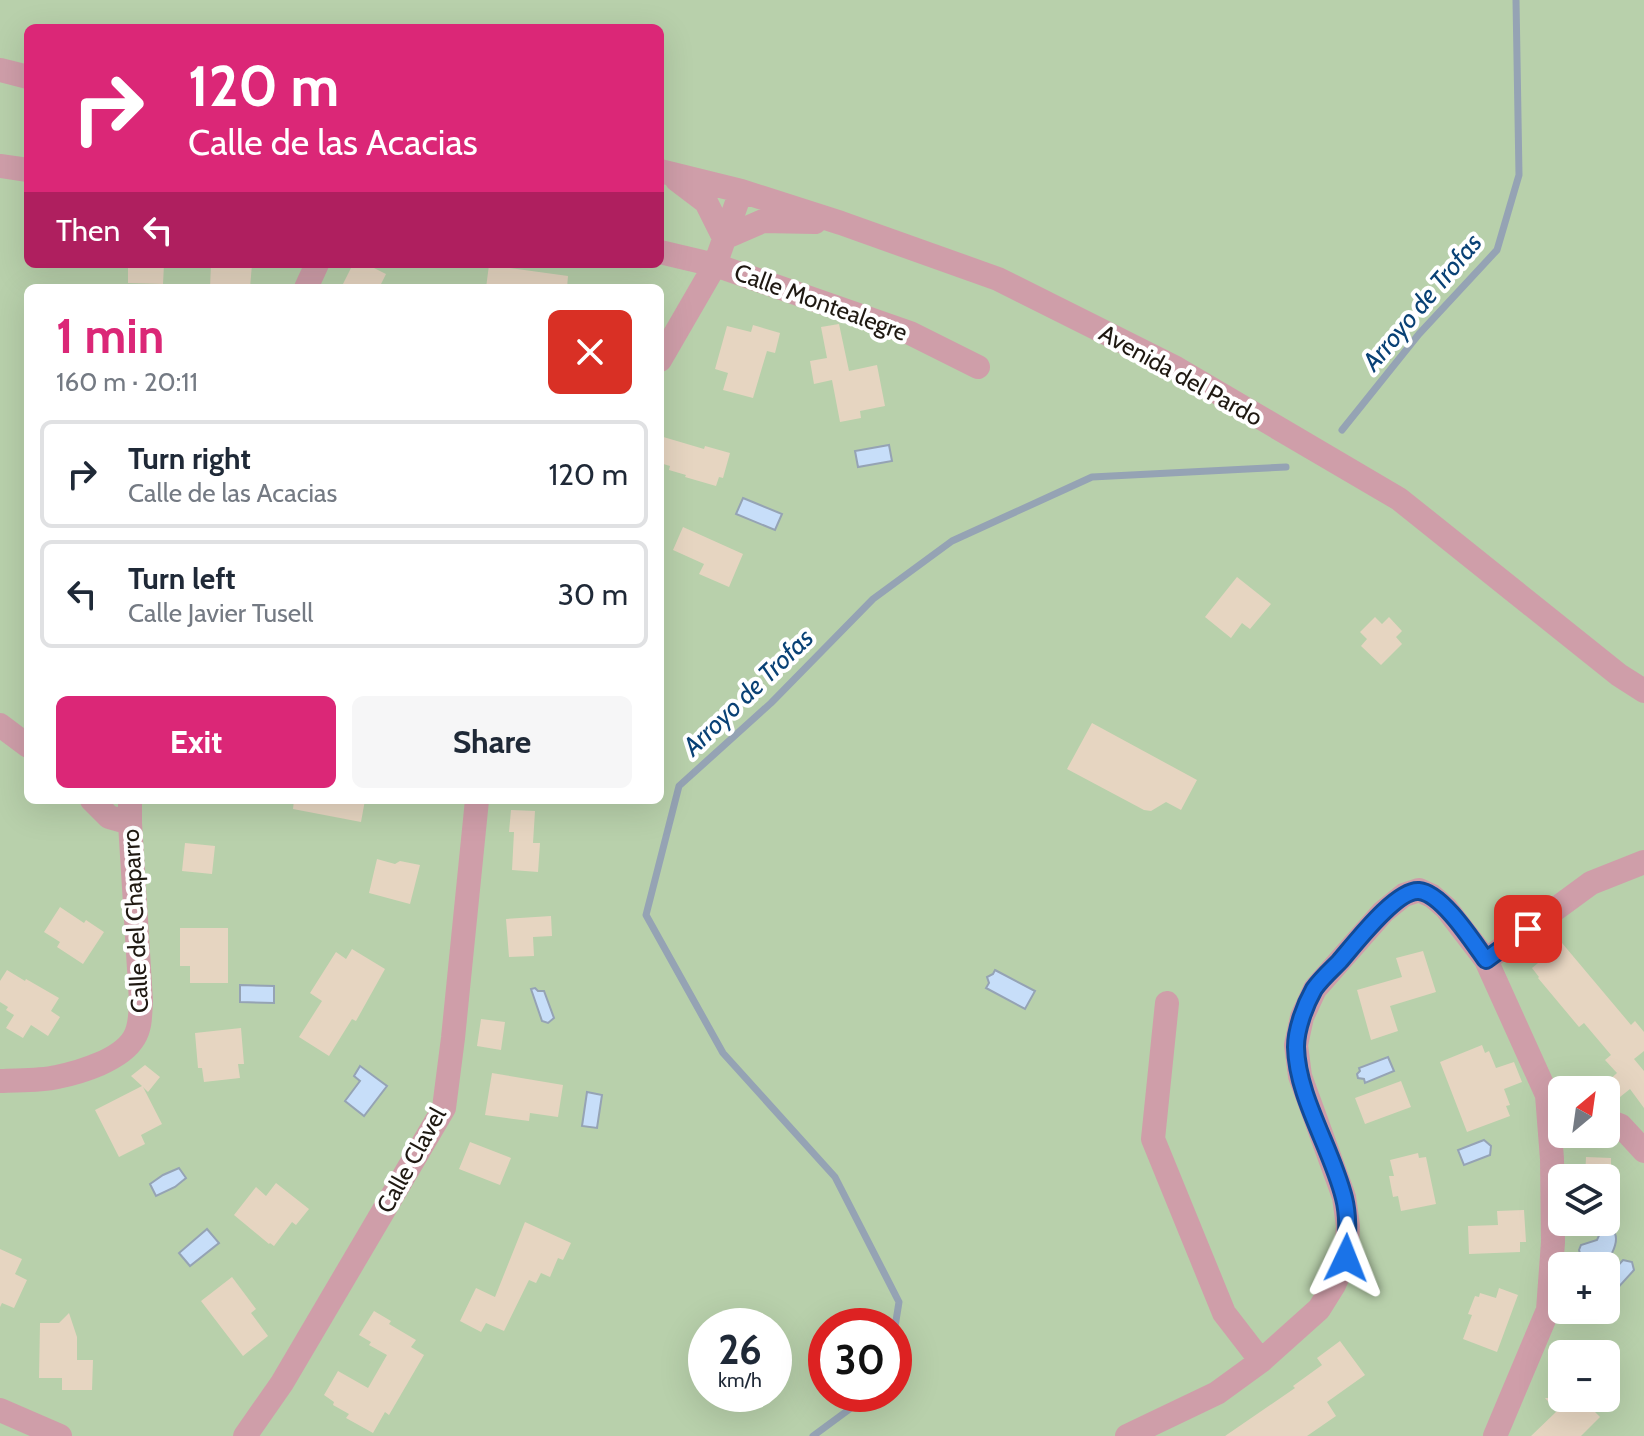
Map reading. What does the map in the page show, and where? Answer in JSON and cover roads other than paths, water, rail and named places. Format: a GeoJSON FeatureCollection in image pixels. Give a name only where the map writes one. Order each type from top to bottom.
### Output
{"type":"FeatureCollection","features":[{"type":"Feature","properties":{"kind":"street"},"geometry":{"type":"LineString","coordinates":[[0,70],[24,76]]}},
{"type":"Feature","properties":{"kind":"street"},"geometry":{"type":"LineString","coordinates":[[0,166],[24,169]]}},
{"type":"Feature","properties":{"kind":"street"},"geometry":{"type":"LineString","coordinates":[[664,172],[706,202],[724,238]]}},
{"type":"Feature","properties":{"kind":"street","name":"Avenida del Pardo"},"geometry":{"type":"LineString","coordinates":[[664,172],[741,191],[841,223],[998,279],[1176,368],[1399,499],[1619,675],[1644,691]]}},
{"type":"Feature","properties":{"kind":"street"},"geometry":{"type":"LineString","coordinates":[[664,353],[715,265],[741,191]]}},
{"type":"Feature","properties":{"kind":"street"},"geometry":{"type":"LineString","coordinates":[[724,238],[763,221],[841,223]]}},
{"type":"Feature","properties":{"kind":"street","name":"Calle Montealegre"},"geometry":{"type":"LineString","coordinates":[[664,253],[715,265],[910,333],[978,367]]}},
{"type":"Feature","properties":{"kind":"street"},"geometry":{"type":"LineString","coordinates":[[0,724],[24,733]]}},
{"type":"Feature","properties":{"kind":"street"},"geometry":{"type":"LineString","coordinates":[[0,724],[24,743]]}},
{"type":"Feature","properties":{"kind":"street"},"geometry":{"type":"LineString","coordinates":[[96,804],[109,817],[130,811]]}},
{"type":"Feature","properties":{"kind":"street","name":"Calle Clavel"},"geometry":{"type":"LineString","coordinates":[[245,1436],[282,1383],[444,1108],[477,804]]}},
{"type":"Feature","properties":{"kind":"street","name":"Calle del Chaparro"},"geometry":{"type":"LineString","coordinates":[[0,1081],[55,1078],[95,1066],[125,1051],[134,1039],[139,1027],[141,1001],[130,811]]}},
{"type":"Feature","properties":{"kind":"street"},"geometry":{"type":"LineString","coordinates":[[1486,960],[1591,883],[1644,862]]}},
{"type":"Feature","properties":{"kind":"street"},"geometry":{"type":"LineString","coordinates":[[1127,1436],[1217,1393],[1261,1361],[1319,1309],[1334,1285],[1346,1258],[1348,1226],[1344,1197],[1300,1076],[1296,1045],[1302,1017],[1315,989],[1383,912],[1404,895],[1419,890],[1446,908],[1486,960],[1548,1086]]}},
{"type":"Feature","properties":{"kind":"street"},"geometry":{"type":"LineString","coordinates":[[1167,1003],[1153,1139],[1224,1313],[1261,1361]]}},
{"type":"Feature","properties":{"kind":"street"},"geometry":{"type":"LineString","coordinates":[[1620,1126],[1644,1151]]}},
{"type":"Feature","properties":{"kind":"street"},"geometry":{"type":"LineString","coordinates":[[1495,1436],[1548,1310],[1553,1242],[1552,1148]]}},
{"type":"Feature","properties":{"kind":"street"},"geometry":{"type":"LineString","coordinates":[[0,1410],[60,1436]]}},
{"type":"Feature","properties":{"kind":"water"},"geometry":{"type":"Polygon","coordinates":[[[889,445],[892,461],[858,467],[855,451],[889,445]]]}},
{"type":"Feature","properties":{"kind":"water"},"geometry":{"type":"Polygon","coordinates":[[[743,498],[782,514],[775,530],[736,514],[743,498]]]}},
{"type":"Feature","properties":{"kind":"water"},"geometry":{"type":"Polygon","coordinates":[[[995,970],[1035,991],[1025,1009],[986,988],[989,983],[987,977],[995,970]]]}},
{"type":"Feature","properties":{"kind":"water"},"geometry":{"type":"Polygon","coordinates":[[[240,985],[274,986],[274,1003],[240,1002],[240,985]]]}},
{"type":"Feature","properties":{"kind":"water"},"geometry":{"type":"Polygon","coordinates":[[[531,989],[544,991],[554,1018],[548,1023],[542,1021],[531,989]]]}},
{"type":"Feature","properties":{"kind":"water"},"geometry":{"type":"Polygon","coordinates":[[[1388,1057],[1394,1071],[1365,1083],[1364,1079],[1358,1078],[1359,1068],[1388,1057]]]}},
{"type":"Feature","properties":{"kind":"water"},"geometry":{"type":"Polygon","coordinates":[[[360,1066],[387,1086],[364,1116],[345,1101],[360,1081],[354,1076],[360,1066]]]}},
{"type":"Feature","properties":{"kind":"water"},"geometry":{"type":"Polygon","coordinates":[[[587,1092],[602,1095],[597,1128],[582,1126],[587,1092]]]}},
{"type":"Feature","properties":{"kind":"water"},"geometry":{"type":"Polygon","coordinates":[[[1484,1140],[1491,1146],[1490,1155],[1464,1165],[1458,1150],[1484,1140]]]}},
{"type":"Feature","properties":{"kind":"water"},"geometry":{"type":"Polygon","coordinates":[[[179,1168],[186,1178],[156,1196],[150,1184],[179,1168]]]}},
{"type":"Feature","properties":{"kind":"water"},"geometry":{"type":"Polygon","coordinates":[[[207,1229],[219,1243],[190,1266],[179,1253],[207,1229]]]}},
{"type":"Feature","properties":{"kind":"water"},"geometry":{"type":"Polygon","coordinates":[[[1599,1236],[1616,1236],[1612,1252],[1580,1252],[1581,1245],[1597,1240],[1599,1236]]]}},
{"type":"Feature","properties":{"kind":"water"},"geometry":{"type":"Polygon","coordinates":[[[1623,1260],[1632,1262],[1634,1270],[1620,1285],[1620,1263],[1623,1260]]]}},
{"type":"Feature","properties":{"kind":"waterway","name":"Arroyo de Trofas"},"geometry":{"type":"LineString","coordinates":[[1342,430],[1419,334],[1497,250],[1519,175],[1516,0]]}},
{"type":"Feature","properties":{"kind":"waterway","name":"Arroyo de Trofas"},"geometry":{"type":"LineString","coordinates":[[898,1308],[899,1302],[835,1177],[723,1053],[646,915],[679,786],[771,703],[873,599],[952,541],[1092,477],[1286,467]]}},
{"type":"Feature","properties":{"kind":"waterway","name":"Arroyo de Trofas"},"geometry":{"type":"LineString","coordinates":[[813,1436],[846,1412]]}}]}
